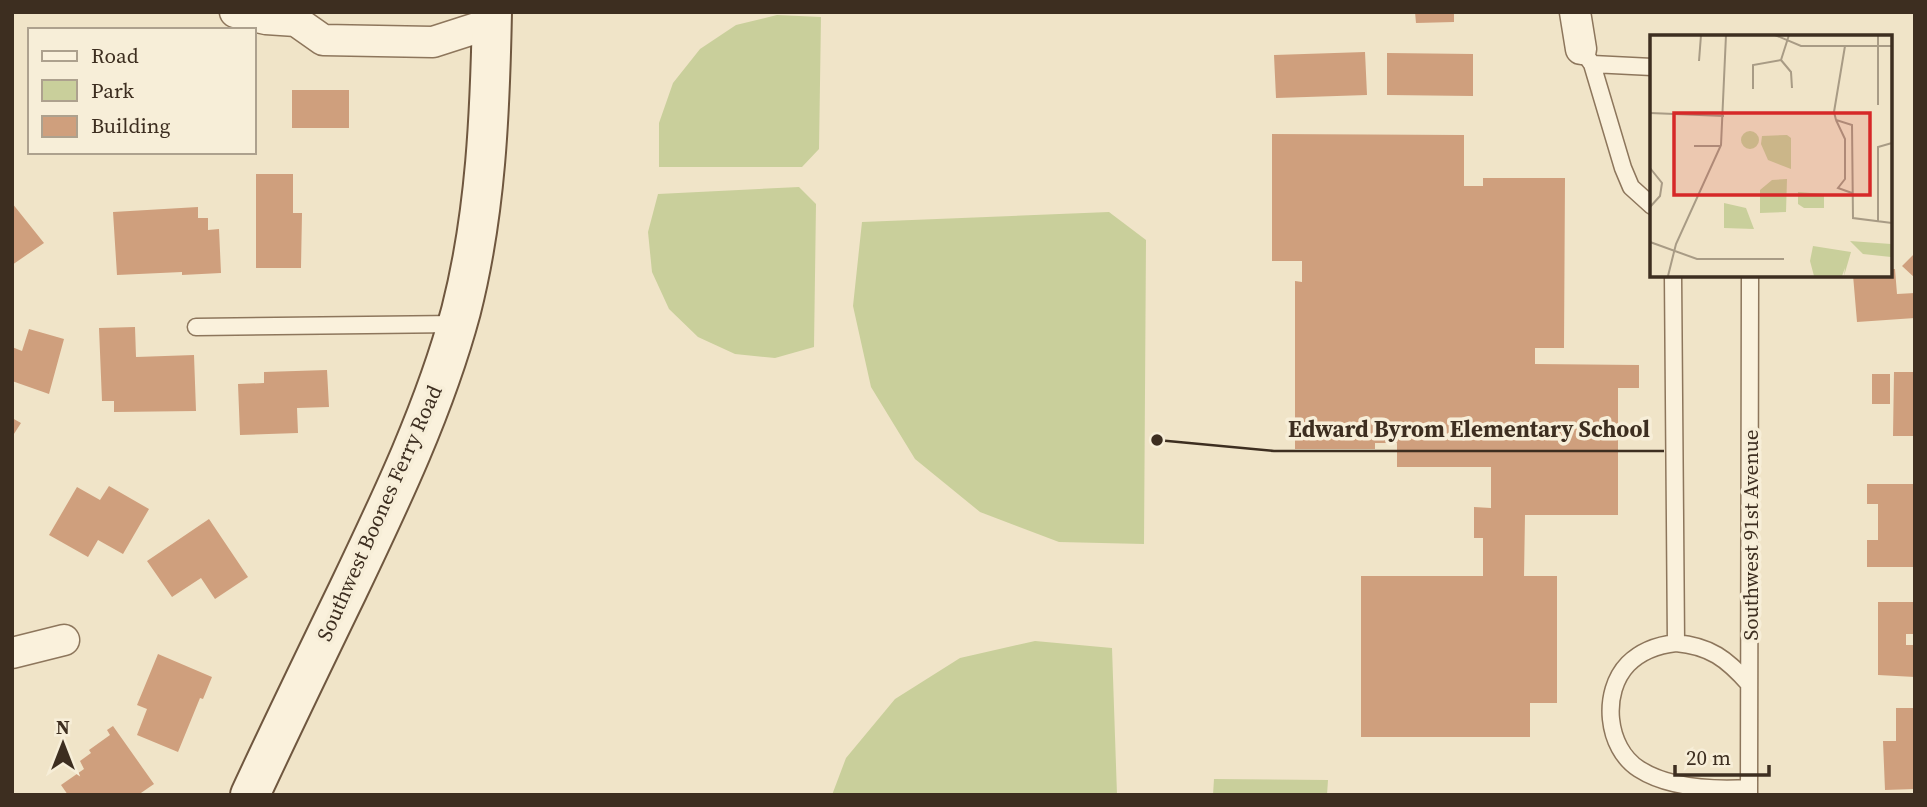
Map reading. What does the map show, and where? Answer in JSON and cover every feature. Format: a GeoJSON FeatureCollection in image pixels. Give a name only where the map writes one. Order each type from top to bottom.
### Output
{"type":"FeatureCollection","features":[{"type":"Feature","properties":{"kind":"main road","name":"Southwest Boones Ferry Road"},"geometry":{"type":"LineString","coordinates":[[250,795],[382,518],[425,416],[457,324],[481,212],[489,114],[482,16]]}},
{"type":"Feature","properties":{"kind":"street"},"geometry":{"type":"LineString","coordinates":[[234,12],[266,19],[302,17],[323,40],[433,42],[482,16]]}},
{"type":"Feature","properties":{"kind":"street"},"geometry":{"type":"LineString","coordinates":[[1575,12],[1586,57]]}},
{"type":"Feature","properties":{"kind":"street"},"geometry":{"type":"LineString","coordinates":[[12,653],[64,640]]}},
{"type":"Feature","properties":{"kind":"lane"},"geometry":{"type":"LineString","coordinates":[[1650,67],[1586,57],[1631,187],[1650,204]]}},
{"type":"Feature","properties":{"kind":"lane"},"geometry":{"type":"LineString","coordinates":[[1673,276],[1676,643]]}},
{"type":"Feature","properties":{"kind":"lane","name":"Southwest 91st Avenue"},"geometry":{"type":"LineString","coordinates":[[1749,791],[1750,276]]}},
{"type":"Feature","properties":{"kind":"lane"},"geometry":{"type":"LineString","coordinates":[[196,327],[457,324]]}},
{"type":"Feature","properties":{"kind":"lane"},"geometry":{"type":"LineString","coordinates":[[1749,684],[1734,666],[1718,654],[1697,645],[1676,643],[1658,646],[1628,664],[1618,678],[1613,692],[1611,715],[1613,736],[1637,768],[1679,784],[1749,791]]}},
{"type":"Feature","properties":{"kind":"green space"},"geometry":{"type":"Polygon","coordinates":[[[777,15],[821,17],[819,149],[802,167],[659,167],[659,123],[673,83],[700,49],[736,25],[777,15]]]}},
{"type":"Feature","properties":{"kind":"green space"},"geometry":{"type":"Polygon","coordinates":[[[799,187],[816,204],[814,347],[775,358],[735,354],[698,337],[669,309],[652,272],[648,232],[658,194],[799,187]]]}},
{"type":"Feature","properties":{"kind":"green space"},"geometry":{"type":"Polygon","coordinates":[[[1109,212],[1146,240],[1144,544],[1059,542],[980,512],[915,459],[871,387],[853,306],[862,222],[1109,212]]]}},
{"type":"Feature","properties":{"kind":"green space"},"geometry":{"type":"Polygon","coordinates":[[[1035,641],[1112,648],[1117,795],[832,795],[846,758],[895,699],[960,658],[1035,641]]]}},
{"type":"Feature","properties":{"kind":"green space"},"geometry":{"type":"Polygon","coordinates":[[[1214,779],[1328,780],[1327,795],[1213,795],[1214,779]]]}},
{"type":"Feature","properties":{"kind":"building"},"geometry":{"type":"Polygon","coordinates":[[[1415,12],[1454,12],[1454,22],[1416,23],[1415,12]]]}},
{"type":"Feature","properties":{"kind":"building"},"geometry":{"type":"Polygon","coordinates":[[[1365,52],[1367,95],[1276,98],[1274,55],[1365,52]]]}},
{"type":"Feature","properties":{"kind":"building"},"geometry":{"type":"Polygon","coordinates":[[[1387,53],[1473,54],[1473,96],[1387,95],[1387,53]]]}},
{"type":"Feature","properties":{"kind":"building"},"geometry":{"type":"Polygon","coordinates":[[[292,90],[349,90],[349,128],[292,128],[292,90]]]}},
{"type":"Feature","properties":{"kind":"building"},"geometry":{"type":"Polygon","coordinates":[[[1272,134],[1464,135],[1464,186],[1483,186],[1483,178],[1565,178],[1564,348],[1535,348],[1535,364],[1639,365],[1639,388],[1618,388],[1618,515],[1525,515],[1524,576],[1557,576],[1557,703],[1530,703],[1530,737],[1361,737],[1361,576],[1483,576],[1483,538],[1474,538],[1474,507],[1491,508],[1491,467],[1397,467],[1397,443],[1375,443],[1375,449],[1295,449],[1295,281],[1302,282],[1302,261],[1272,261],[1272,134]]]}},
{"type":"Feature","properties":{"kind":"building"},"geometry":{"type":"Polygon","coordinates":[[[256,174],[293,174],[293,213],[302,213],[301,268],[256,268],[256,174]]]}},
{"type":"Feature","properties":{"kind":"building"},"geometry":{"type":"Polygon","coordinates":[[[12,203],[44,243],[12,265],[12,203]]]}},
{"type":"Feature","properties":{"kind":"building"},"geometry":{"type":"Polygon","coordinates":[[[198,207],[198,218],[208,218],[208,230],[219,229],[221,273],[117,275],[113,212],[198,207]]]}},
{"type":"Feature","properties":{"kind":"building"},"geometry":{"type":"Polygon","coordinates":[[[1915,253],[1915,278],[1902,266],[1915,253]]]}},
{"type":"Feature","properties":{"kind":"building"},"geometry":{"type":"Polygon","coordinates":[[[1892,269],[1895,269],[1897,294],[1915,293],[1915,318],[1857,322],[1853,276],[1892,276],[1892,269]]]}},
{"type":"Feature","properties":{"kind":"building"},"geometry":{"type":"Polygon","coordinates":[[[135,327],[136,357],[194,355],[196,411],[114,412],[114,401],[102,401],[99,328],[135,327]]]}},
{"type":"Feature","properties":{"kind":"building"},"geometry":{"type":"Polygon","coordinates":[[[29,329],[64,339],[49,394],[12,381],[12,347],[22,351],[29,329]]]}},
{"type":"Feature","properties":{"kind":"building"},"geometry":{"type":"Polygon","coordinates":[[[327,370],[329,407],[297,408],[298,433],[240,435],[238,384],[264,383],[264,372],[327,370]]]}},
{"type":"Feature","properties":{"kind":"building"},"geometry":{"type":"Polygon","coordinates":[[[1894,372],[1915,372],[1915,436],[1893,436],[1894,372]]]}},
{"type":"Feature","properties":{"kind":"building"},"geometry":{"type":"Polygon","coordinates":[[[1872,374],[1890,374],[1890,404],[1872,404],[1872,374]]]}},
{"type":"Feature","properties":{"kind":"building"},"geometry":{"type":"Polygon","coordinates":[[[12,418],[21,423],[12,437],[12,418]]]}},
{"type":"Feature","properties":{"kind":"building"},"geometry":{"type":"Polygon","coordinates":[[[1867,484],[1915,484],[1915,567],[1867,567],[1867,540],[1878,540],[1878,504],[1867,504],[1867,484]]]}},
{"type":"Feature","properties":{"kind":"building"},"geometry":{"type":"Polygon","coordinates":[[[109,486],[149,509],[123,554],[98,540],[88,557],[49,535],[77,487],[100,500],[109,486]]]}},
{"type":"Feature","properties":{"kind":"building"},"geometry":{"type":"Polygon","coordinates":[[[209,519],[248,577],[215,599],[201,578],[172,597],[147,561],[209,519]]]}},
{"type":"Feature","properties":{"kind":"building"},"geometry":{"type":"Polygon","coordinates":[[[1878,602],[1915,602],[1915,634],[1906,634],[1906,645],[1915,645],[1915,677],[1878,675],[1878,602]]]}},
{"type":"Feature","properties":{"kind":"building"},"geometry":{"type":"Polygon","coordinates":[[[158,654],[212,677],[203,699],[200,698],[178,752],[137,735],[147,709],[137,705],[158,654]]]}},
{"type":"Feature","properties":{"kind":"building"},"geometry":{"type":"Polygon","coordinates":[[[1896,708],[1915,708],[1915,789],[1885,790],[1883,741],[1896,741],[1896,708]]]}},
{"type":"Feature","properties":{"kind":"building"},"geometry":{"type":"Polygon","coordinates":[[[113,726],[154,784],[138,795],[68,795],[61,785],[84,769],[80,761],[91,753],[89,750],[110,735],[107,730],[113,726]]]}},
{"type":"Feature","properties":{"kind":"place","name":"Edward Byrom Elementary School"},"geometry":{"type":"Point","coordinates":[1157,440]}}]}
